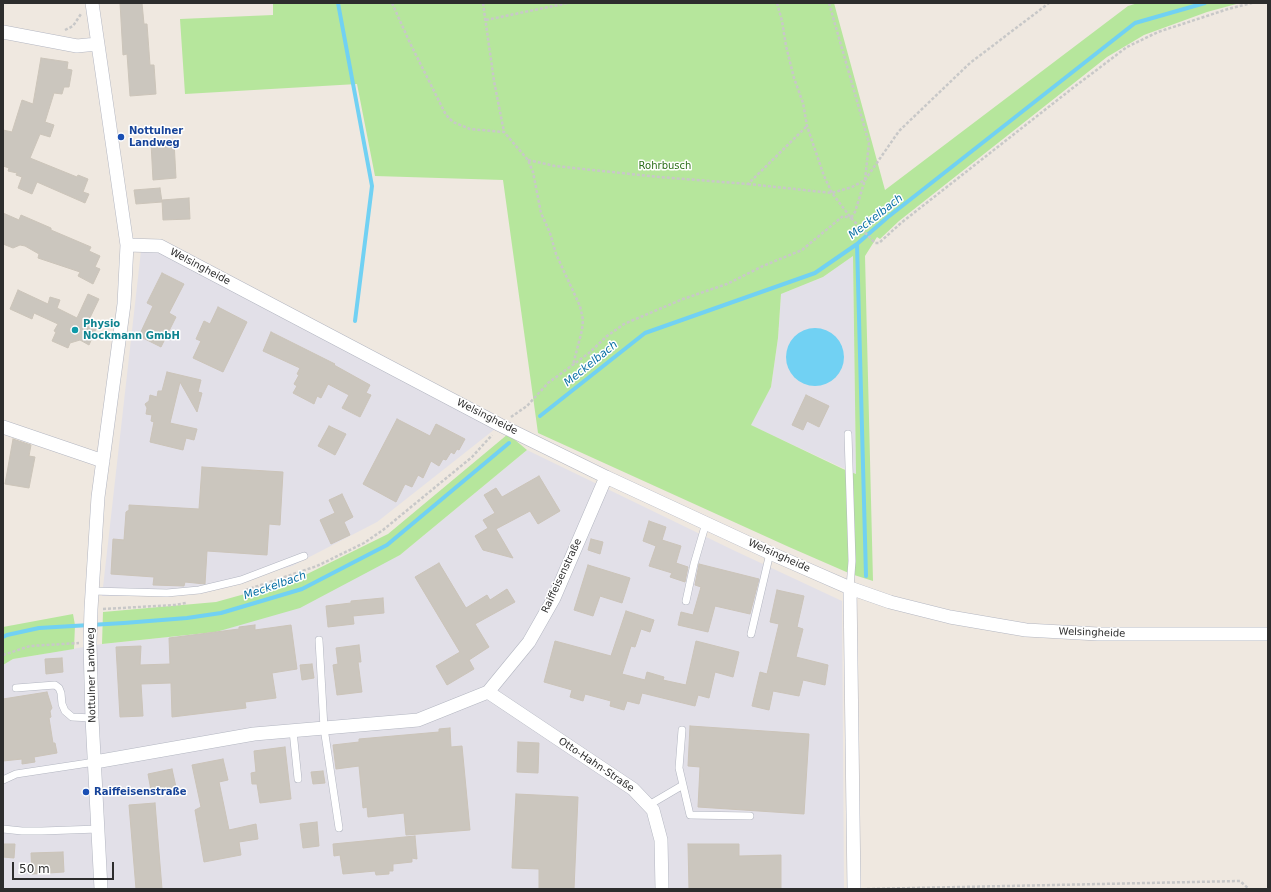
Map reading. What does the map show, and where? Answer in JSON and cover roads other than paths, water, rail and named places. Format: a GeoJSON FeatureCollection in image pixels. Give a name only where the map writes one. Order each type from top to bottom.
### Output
{"type":"FeatureCollection","features":[{"type":"Feature","properties":{"kind":"street","name":"Nottulner Landweg"},"geometry":{"type":"LineString","coordinates":[[88,6],[97,44],[127,246],[124,304],[98,497],[91,613],[90,640],[92,718],[101,889]]}},
{"type":"Feature","properties":{"kind":"street"},"geometry":{"type":"LineString","coordinates":[[3,32],[77,46],[97,44]]}},
{"type":"Feature","properties":{"kind":"street","name":"Welsingheide"},"geometry":{"type":"LineString","coordinates":[[127,246],[160,246],[606,478],[850,588],[890,602],[932,613],[1026,630],[1098,634],[1268,634]]}},
{"type":"Feature","properties":{"kind":"street"},"geometry":{"type":"LineString","coordinates":[[3,427],[103,461]]}},
{"type":"Feature","properties":{"kind":"street","name":"Raiffeisenstraße"},"geometry":{"type":"LineString","coordinates":[[95,762],[254,734],[418,720],[488,692],[529,642],[554,598],[606,478]]}},
{"type":"Feature","properties":{"kind":"street"},"geometry":{"type":"LineString","coordinates":[[850,588],[854,889]]}},
{"type":"Feature","properties":{"kind":"street","name":"Otto-Hahn-Straße"},"geometry":{"type":"LineString","coordinates":[[488,692],[633,789],[649,805],[653,810],[661,840],[662,889]]}},
{"type":"Feature","properties":{"kind":"lane"},"geometry":{"type":"LineString","coordinates":[[848,434],[852,561],[850,588]]}},
{"type":"Feature","properties":{"kind":"lane"},"geometry":{"type":"LineString","coordinates":[[686,601],[694,564],[706,522]]}},
{"type":"Feature","properties":{"kind":"lane"},"geometry":{"type":"LineString","coordinates":[[751,634],[770,553]]}},
{"type":"Feature","properties":{"kind":"lane"},"geometry":{"type":"LineString","coordinates":[[92,591],[167,593],[199,590],[241,580],[304,556]]}},
{"type":"Feature","properties":{"kind":"lane"},"geometry":{"type":"LineString","coordinates":[[319,640],[324,728],[339,828]]}},
{"type":"Feature","properties":{"kind":"lane"},"geometry":{"type":"LineString","coordinates":[[16,688],[55,685],[62,693],[62,704],[65,711],[72,717],[92,718]]}},
{"type":"Feature","properties":{"kind":"lane"},"geometry":{"type":"LineString","coordinates":[[682,730],[678,768],[690,814],[750,816]]}},
{"type":"Feature","properties":{"kind":"lane"},"geometry":{"type":"LineString","coordinates":[[293,731],[298,779]]}},
{"type":"Feature","properties":{"kind":"lane"},"geometry":{"type":"LineString","coordinates":[[3,780],[16,774],[95,762]]}},
{"type":"Feature","properties":{"kind":"lane"},"geometry":{"type":"LineString","coordinates":[[649,805],[683,784]]}},
{"type":"Feature","properties":{"kind":"lane"},"geometry":{"type":"LineString","coordinates":[[3,829],[29,831],[98,829]]}},
{"type":"Feature","properties":{"kind":"water"},"geometry":{"type":"Polygon","coordinates":[[[815,328],[826,330],[836,336],[842,346],[844,357],[842,368],[836,378],[826,384],[815,386],[804,384],[794,378],[788,368],[786,357],[788,346],[794,336],[804,330],[815,328]]]}},
{"type":"Feature","properties":{"kind":"waterway"},"geometry":{"type":"LineString","coordinates":[[338,3],[372,186],[355,321]]}},
{"type":"Feature","properties":{"kind":"waterway","name":"Meckelbach"},"geometry":{"type":"LineString","coordinates":[[540,416],[645,333],[815,273],[857,244],[888,217],[1135,23],[1205,3]]}},
{"type":"Feature","properties":{"kind":"waterway"},"geometry":{"type":"LineString","coordinates":[[857,244],[866,576]]}},
{"type":"Feature","properties":{"kind":"waterway","name":"Meckelbach"},"geometry":{"type":"LineString","coordinates":[[3,637],[39,628],[187,618],[221,613],[302,589],[387,545],[509,443]]}},
{"type":"Feature","properties":{"kind":"place","name":"Nottulner Landweg"},"geometry":{"type":"Point","coordinates":[121,137]}},
{"type":"Feature","properties":{"kind":"place","name":"Physio Nockmann GmbH"},"geometry":{"type":"Point","coordinates":[75,330]}},
{"type":"Feature","properties":{"kind":"place","name":"Raiffeisenstraße"},"geometry":{"type":"Point","coordinates":[86,792]}},
{"type":"Feature","properties":{"kind":"park label","name":"Rohrbusch"},"geometry":{"type":"Point","coordinates":[665,166]}}]}
